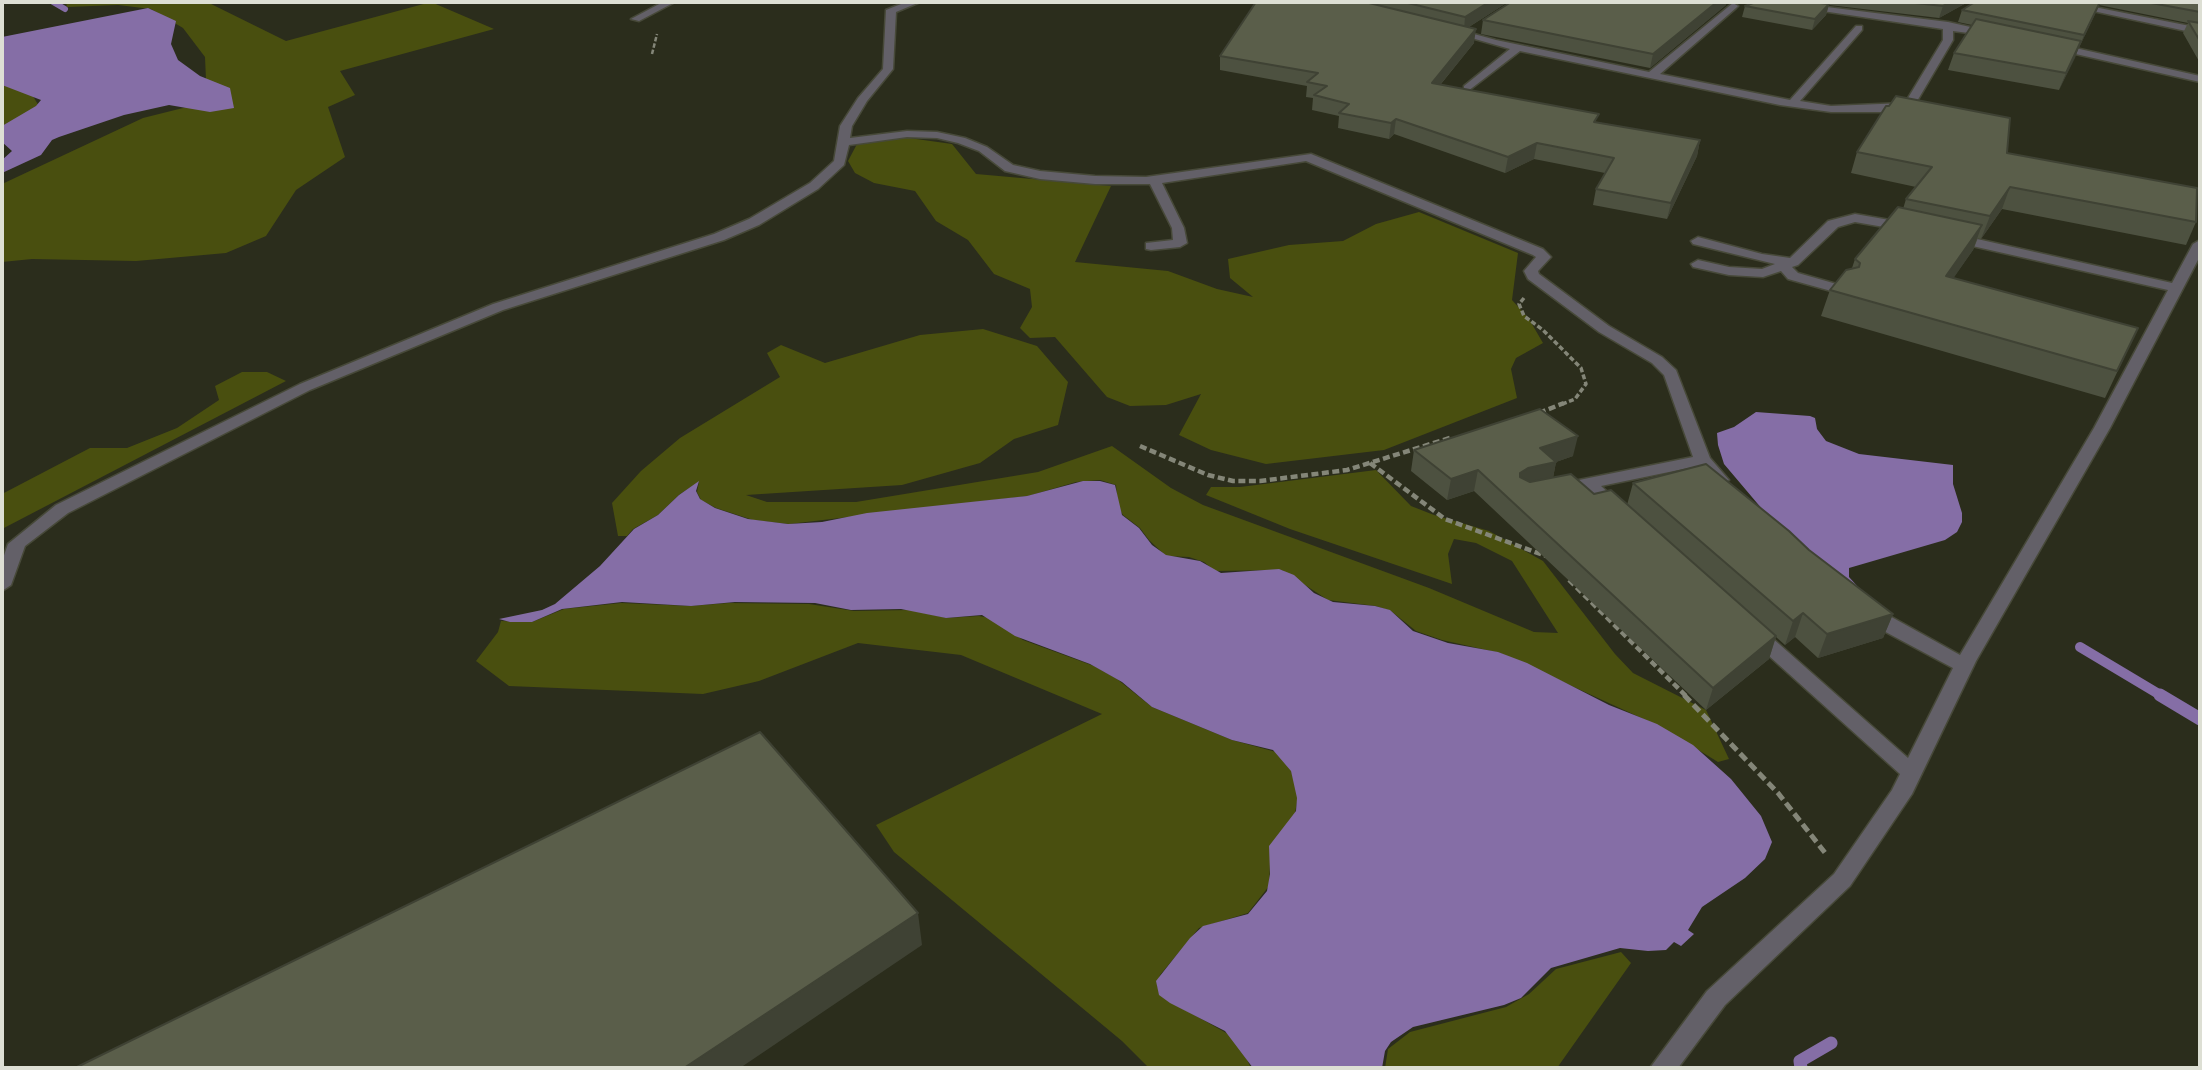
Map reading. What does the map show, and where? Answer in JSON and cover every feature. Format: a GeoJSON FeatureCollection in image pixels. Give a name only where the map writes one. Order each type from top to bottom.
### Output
{"type":"FeatureCollection","features":[{"type":"Feature","properties":{"kind":"street"},"geometry":{"type":"LineString","coordinates":[[636,19],[670,2]]}},
{"type":"Feature","properties":{"kind":"street"},"geometry":{"type":"LineString","coordinates":[[2,585],[17,544],[62,509],[305,387],[498,307],[719,237],[754,222],[814,186],[840,162],[846,126],[862,100],[888,69],[891,10],[915,2]]}},
{"type":"Feature","properties":{"kind":"street"},"geometry":{"type":"LineString","coordinates":[[1767,2],[1947,23],[1998,34]]}},
{"type":"Feature","properties":{"kind":"street"},"geometry":{"type":"LineString","coordinates":[[2056,2],[2200,32]]}},
{"type":"Feature","properties":{"kind":"street"},"geometry":{"type":"LineString","coordinates":[[1652,75],[1733,6]]}},
{"type":"Feature","properties":{"kind":"street"},"geometry":{"type":"LineString","coordinates":[[1434,27],[1518,48],[1792,104],[1831,109],[1883,109],[1909,106],[1948,40],[1947,23]]}},
{"type":"Feature","properties":{"kind":"street"},"geometry":{"type":"LineString","coordinates":[[1792,104],[1859,28]]}},
{"type":"Feature","properties":{"kind":"street"},"geometry":{"type":"LineString","coordinates":[[1467,35],[1477,29]]}},
{"type":"Feature","properties":{"kind":"street"},"geometry":{"type":"LineString","coordinates":[[2038,43],[2200,79]]}},
{"type":"Feature","properties":{"kind":"street"},"geometry":{"type":"LineString","coordinates":[[1468,88],[1518,48]]}},
{"type":"Feature","properties":{"kind":"street"},"geometry":{"type":"LineString","coordinates":[[845,142],[906,134],[937,135],[961,140],[983,149],[1009,168],[1040,175],[1095,180],[1154,180],[1307,157],[1538,252],[1544,257],[1531,271],[1533,276],[1604,329],[1657,360],[1671,373],[1702,460],[1734,493]]}},
{"type":"Feature","properties":{"kind":"street"},"geometry":{"type":"LineString","coordinates":[[1151,246],[1180,243],[1178,228],[1154,180]]}},
{"type":"Feature","properties":{"kind":"street"},"geometry":{"type":"LineString","coordinates":[[1698,264],[1729,271],[1763,273],[1789,264],[1833,223],[1855,218],[2177,288]]}},
{"type":"Feature","properties":{"kind":"street"},"geometry":{"type":"LineString","coordinates":[[1698,241],[1789,264]]}},
{"type":"Feature","properties":{"kind":"street"},"geometry":{"type":"LineString","coordinates":[[1663,1068],[1716,998],[1844,877],[1901,794],[1964,666],[2102,428],[2200,244]]}},
{"type":"Feature","properties":{"kind":"street"},"geometry":{"type":"LineString","coordinates":[[1789,264],[1793,276],[1842,290]]}},
{"type":"Feature","properties":{"kind":"street"},"geometry":{"type":"LineString","coordinates":[[1563,488],[1702,460]]}},
{"type":"Feature","properties":{"kind":"street"},"geometry":{"type":"LineString","coordinates":[[1588,483],[1630,521]]}},
{"type":"Feature","properties":{"kind":"street"},"geometry":{"type":"LineString","coordinates":[[1857,603],[1887,625],[1964,666]]}},
{"type":"Feature","properties":{"kind":"street"},"geometry":{"type":"LineString","coordinates":[[1744,623],[1911,772]]}},
{"type":"Feature","properties":{"kind":"path"},"geometry":{"type":"LineString","coordinates":[[1530,416],[1575,399],[1586,384],[1581,368],[1543,330],[1524,316],[1519,304],[1532,292],[1548,287]]}},
{"type":"Feature","properties":{"kind":"path"},"geometry":{"type":"LineString","coordinates":[[1140,446],[1208,475],[1233,481],[1260,481],[1307,476],[1370,463],[1465,434]]}},
{"type":"Feature","properties":{"kind":"path"},"geometry":{"type":"LineString","coordinates":[[1370,463],[1445,519],[1550,558]]}},
{"type":"Feature","properties":{"kind":"path"},"geometry":{"type":"LineString","coordinates":[[1564,574],[1778,793],[1844,877]]}},
{"type":"Feature","properties":{"kind":"green space"},"geometry":{"type":"Polygon","coordinates":[[[66,2],[207,2],[286,41],[431,2],[494,29],[340,71],[355,95],[328,107],[345,157],[296,190],[266,236],[226,253],[136,261],[32,259],[2,262],[2,184],[143,118],[207,102],[205,57],[183,28],[151,9],[118,5],[67,7],[66,2]]]}},
{"type":"Feature","properties":{"kind":"green space"},"geometry":{"type":"Polygon","coordinates":[[[2,85],[30,91],[40,108],[2,141],[2,85]]]}},
{"type":"Feature","properties":{"kind":"green space"},"geometry":{"type":"Polygon","coordinates":[[[902,137],[952,144],[976,174],[1111,186],[1075,262],[1168,271],[1217,289],[1253,297],[1230,278],[1228,259],[1289,245],[1343,241],[1376,224],[1419,212],[1518,253],[1512,300],[1529,319],[1543,343],[1516,358],[1511,369],[1517,398],[1384,450],[1266,464],[1211,450],[1179,435],[1201,394],[1166,405],[1130,406],[1107,397],[1055,337],[1030,338],[1020,328],[1032,307],[1030,289],[994,274],[968,240],[936,221],[915,191],[874,183],[855,173],[848,161],[857,144],[902,137]]]}},
{"type":"Feature","properties":{"kind":"green space"},"geometry":{"type":"Polygon","coordinates":[[[983,329],[1037,346],[1068,382],[1058,425],[1014,439],[980,463],[902,485],[746,495],[767,502],[856,502],[1038,472],[1112,446],[1171,488],[1203,505],[1429,588],[1534,632],[1558,633],[1512,561],[1476,543],[1454,539],[1448,554],[1452,584],[1290,529],[1206,495],[1211,487],[1240,487],[1376,470],[1411,506],[1489,531],[1543,561],[1615,654],[1633,673],[1706,710],[1729,759],[1718,762],[1661,727],[1500,653],[1442,640],[1416,631],[1391,611],[1376,606],[1328,600],[1282,570],[1215,571],[1204,562],[1189,557],[1166,556],[1140,528],[1123,515],[1118,507],[1116,485],[1100,480],[1076,482],[1028,496],[789,524],[753,520],[716,508],[701,500],[697,492],[699,482],[627,536],[618,536],[612,503],[641,471],[680,438],[780,377],[767,353],[781,345],[825,363],[920,335],[983,329]]]}},
{"type":"Feature","properties":{"kind":"green space"},"geometry":{"type":"Polygon","coordinates":[[[242,372],[267,372],[286,381],[2,529],[2,494],[90,448],[127,448],[177,428],[219,400],[215,386],[242,372]]]}},
{"type":"Feature","properties":{"kind":"green space"},"geometry":{"type":"Polygon","coordinates":[[[621,603],[690,606],[729,603],[809,604],[854,611],[910,610],[947,618],[990,618],[1023,640],[1094,666],[1117,679],[1152,707],[1232,740],[1276,752],[1291,770],[1298,796],[1295,813],[1270,863],[1269,886],[1248,913],[1199,928],[1160,975],[1157,986],[1164,998],[1237,1039],[1251,1068],[1149,1068],[1122,1041],[894,852],[876,825],[1102,714],[961,655],[858,643],[759,681],[703,694],[509,686],[476,661],[498,632],[501,621],[532,622],[564,609],[621,603]]]}},
{"type":"Feature","properties":{"kind":"green space"},"geometry":{"type":"Polygon","coordinates":[[[1621,952],[1631,963],[1557,1068],[1385,1068],[1388,1049],[1410,1032],[1506,1007],[1529,994],[1556,969],[1621,952]]]}},
{"type":"Feature","properties":{"kind":"shaded area"},"geometry":{"type":"Polygon","coordinates":[[[148,8],[176,21],[171,44],[178,60],[200,76],[230,88],[234,108],[210,112],[169,105],[124,115],[52,140],[41,155],[2,173],[2,160],[12,151],[2,142],[2,126],[36,106],[41,100],[2,85],[2,37],[148,8]]]}},
{"type":"Feature","properties":{"kind":"shaded area"},"geometry":{"type":"Polygon","coordinates":[[[1756,412],[1815,418],[1817,429],[1826,441],[1859,454],[1953,465],[1953,484],[1962,513],[1962,522],[1957,532],[1945,540],[1849,568],[1849,577],[1860,589],[1863,599],[1768,516],[1724,464],[1717,433],[1734,427],[1756,412]]]}},
{"type":"Feature","properties":{"kind":"shaded area"},"geometry":{"type":"Polygon","coordinates":[[[699,481],[696,491],[700,499],[715,508],[748,519],[788,524],[1027,496],[1083,481],[1100,481],[1115,485],[1122,515],[1166,555],[1200,561],[1221,573],[1279,569],[1294,575],[1314,593],[1333,602],[1390,610],[1413,631],[1448,643],[1498,652],[1527,663],[1609,705],[1657,724],[1693,745],[1731,779],[1761,816],[1772,842],[1765,859],[1745,878],[1702,907],[1688,930],[1694,934],[1681,946],[1674,942],[1666,950],[1620,948],[1551,968],[1521,998],[1504,1005],[1413,1027],[1391,1042],[1385,1051],[1382,1068],[1253,1068],[1225,1031],[1170,1003],[1159,995],[1156,981],[1203,926],[1248,914],[1267,891],[1270,874],[1269,846],[1296,811],[1297,798],[1291,771],[1273,750],[1232,740],[1152,707],[1122,682],[1090,664],[1015,636],[982,615],[946,618],[901,609],[851,610],[815,603],[735,602],[691,606],[622,602],[562,609],[532,622],[499,619],[542,610],[555,604],[600,566],[634,529],[658,515],[699,481]]]}},
{"type":"Feature","properties":{"kind":"building"},"geometry":{"type":"Polygon","coordinates":[[[1256,2],[1365,2],[1476,29],[1432,83],[1599,114],[1594,122],[1700,140],[1671,203],[1596,189],[1614,158],[1537,143],[1508,157],[1396,119],[1391,123],[1339,113],[1349,104],[1314,95],[1327,86],[1307,82],[1318,73],[1220,56],[1256,2]]]}},
{"type":"Feature","properties":{"kind":"building"},"geometry":{"type":"Polygon","coordinates":[[[1404,2],[1489,2],[1465,17],[1404,2]]]}},
{"type":"Feature","properties":{"kind":"building"},"geometry":{"type":"Polygon","coordinates":[[[1511,2],[1717,2],[1653,54],[1483,20],[1511,2]]]}},
{"type":"Feature","properties":{"kind":"building"},"geometry":{"type":"Polygon","coordinates":[[[1756,2],[1829,4],[1815,19],[1745,6],[1756,2]]]}},
{"type":"Feature","properties":{"kind":"building"},"geometry":{"type":"Polygon","coordinates":[[[1906,2],[1951,2],[1943,6],[1906,2]]]}},
{"type":"Feature","properties":{"kind":"building"},"geometry":{"type":"Polygon","coordinates":[[[1975,2],[2100,2],[2084,35],[1962,10],[1975,2]]]}},
{"type":"Feature","properties":{"kind":"building"},"geometry":{"type":"Polygon","coordinates":[[[2146,2],[2200,2],[2200,12],[2146,2]]]}},
{"type":"Feature","properties":{"kind":"building"},"geometry":{"type":"Polygon","coordinates":[[[1976,19],[2081,41],[2066,73],[1954,53],[1976,19]]]}},
{"type":"Feature","properties":{"kind":"building"},"geometry":{"type":"Polygon","coordinates":[[[2188,21],[2200,23],[2200,41],[2188,21]]]}},
{"type":"Feature","properties":{"kind":"building"},"geometry":{"type":"Polygon","coordinates":[[[1896,96],[2010,118],[2007,153],[2197,188],[2196,222],[2010,187],[1990,216],[1906,199],[1932,167],[1857,152],[1886,106],[1889,106],[1896,96]]]}},
{"type":"Feature","properties":{"kind":"building"},"geometry":{"type":"Polygon","coordinates":[[[1898,207],[1982,225],[1946,276],[2138,328],[2117,371],[1830,290],[1846,270],[1859,267],[1860,263],[1855,259],[1898,207]]]}},
{"type":"Feature","properties":{"kind":"building"},"geometry":{"type":"Polygon","coordinates":[[[1540,409],[1578,436],[1540,448],[1556,462],[1528,468],[1520,473],[1520,477],[1530,482],[1571,474],[1594,494],[1611,490],[1776,636],[1713,688],[1478,470],[1451,479],[1414,450],[1540,409]]]}},
{"type":"Feature","properties":{"kind":"building"},"geometry":{"type":"Polygon","coordinates":[[[1706,464],[1809,550],[1893,614],[1827,634],[1803,613],[1793,621],[1633,483],[1706,464]]]}},
{"type":"Feature","properties":{"kind":"building"},"geometry":{"type":"Polygon","coordinates":[[[760,732],[918,913],[684,1068],[75,1068],[760,732]]]}},
{"type":"Feature","properties":{"kind":"waterway"},"geometry":{"type":"LineString","coordinates":[[53,2],[65,9]]}},
{"type":"Feature","properties":{"kind":"waterway"},"geometry":{"type":"LineString","coordinates":[[2080,647],[2162,696]]}},
{"type":"Feature","properties":{"kind":"waterway"},"geometry":{"type":"LineString","coordinates":[[2160,695],[2200,719]]}},
{"type":"Feature","properties":{"kind":"waterway"},"geometry":{"type":"LineString","coordinates":[[1801,1068],[1800,1061],[1831,1043]]}}]}
